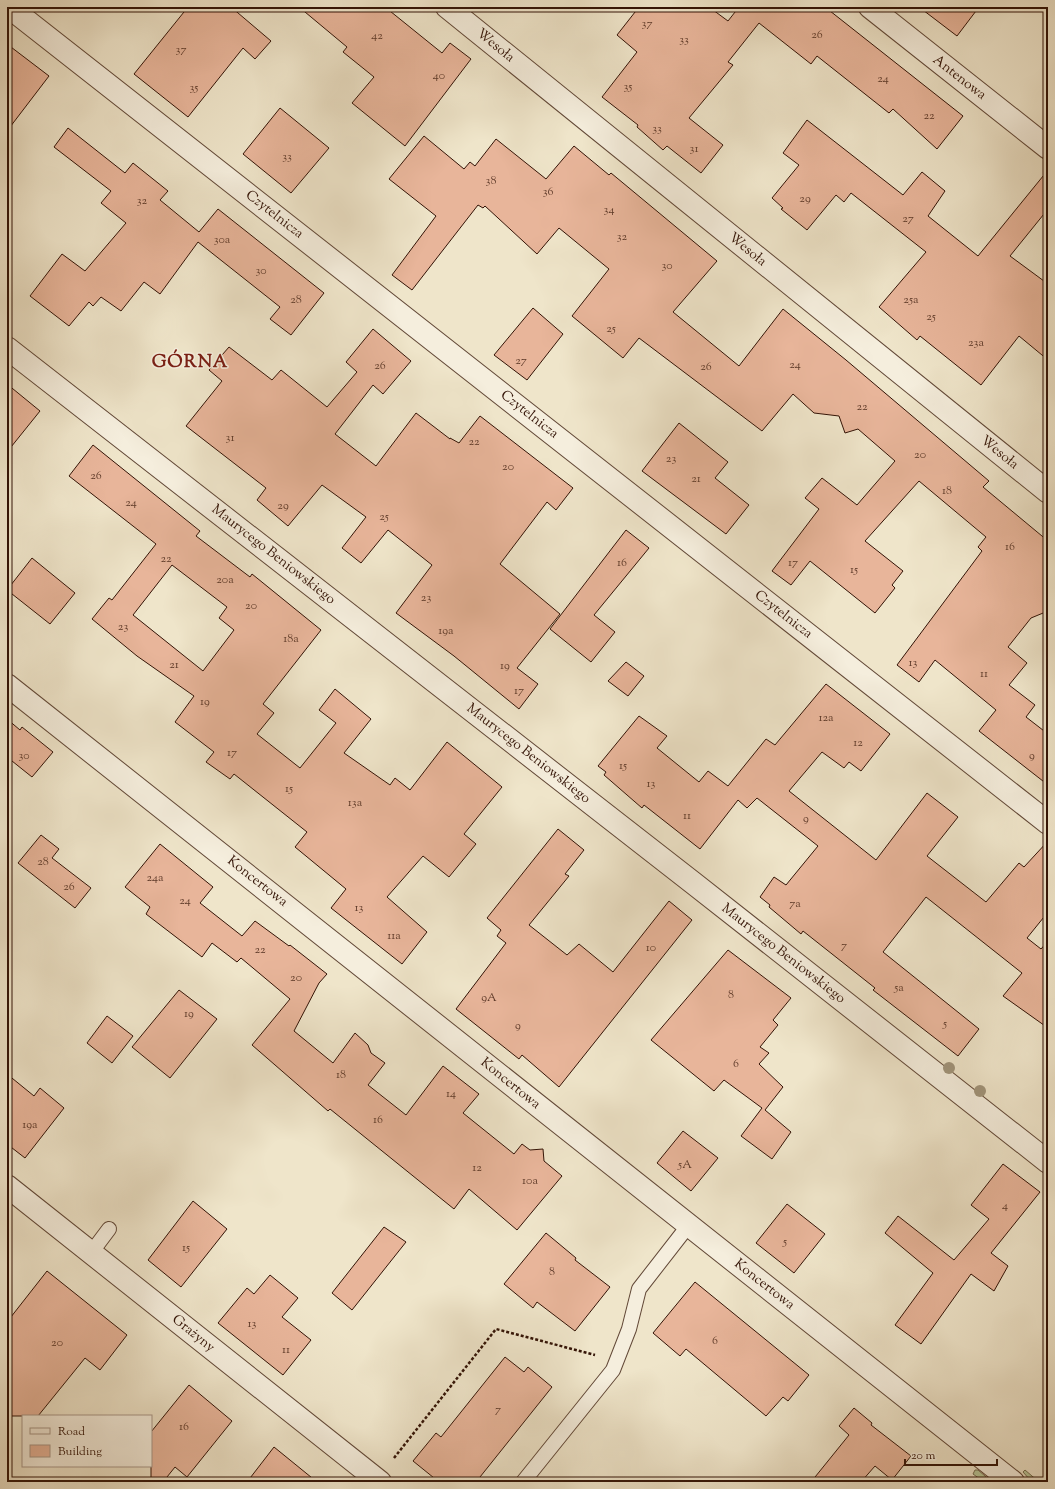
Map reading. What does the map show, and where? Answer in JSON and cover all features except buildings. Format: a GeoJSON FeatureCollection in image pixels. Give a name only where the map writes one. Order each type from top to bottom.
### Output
{"type":"FeatureCollection","features":[{"type":"Feature","properties":{"kind":"street","name":"Czytelnicza"},"geometry":{"type":"LineString","coordinates":[[9,7],[1048,823]]}},
{"type":"Feature","properties":{"kind":"street","name":"Wesoła"},"geometry":{"type":"LineString","coordinates":[[447,7],[1048,492]]}},
{"type":"Feature","properties":{"kind":"street","name":"Antenowa"},"geometry":{"type":"LineString","coordinates":[[870,7],[1048,148]]}},
{"type":"Feature","properties":{"kind":"street","name":"Maurycego Beniowskiego"},"geometry":{"type":"LineString","coordinates":[[7,348],[686,877],[1048,1162]]}},
{"type":"Feature","properties":{"kind":"street","name":"Koncertowa"},"geometry":{"type":"LineString","coordinates":[[7,685],[1013,1482]]}},
{"type":"Feature","properties":{"kind":"street","name":"Grażyny"},"geometry":{"type":"LineString","coordinates":[[7,1186],[91,1253],[385,1473]]}},
{"type":"Feature","properties":{"kind":"lane"},"geometry":{"type":"LineString","coordinates":[[523,1482],[614,1370],[629,1329],[639,1289],[688,1226]]}},
{"type":"Feature","properties":{"kind":"lane"},"geometry":{"type":"LineString","coordinates":[[91,1253],[109,1229]]}},
{"type":"Feature","properties":{"kind":"path"},"geometry":{"type":"LineString","coordinates":[[385,1473],[496,1329],[617,1359]]}},
{"type":"Feature","properties":{"kind":"green space"},"geometry":{"type":"Polygon","coordinates":[[[975,1470],[978,1470],[992,1482],[984,1482],[973,1474],[975,1470]]]}},
{"type":"Feature","properties":{"kind":"green space"},"geometry":{"type":"Polygon","coordinates":[[[1025,1470],[1039,1482],[1031,1481],[1023,1472],[1025,1470]]]}},
{"type":"Feature","properties":{"kind":"district","name":"GÓRNA"},"geometry":{"type":"Point","coordinates":[190,363]}}]}
